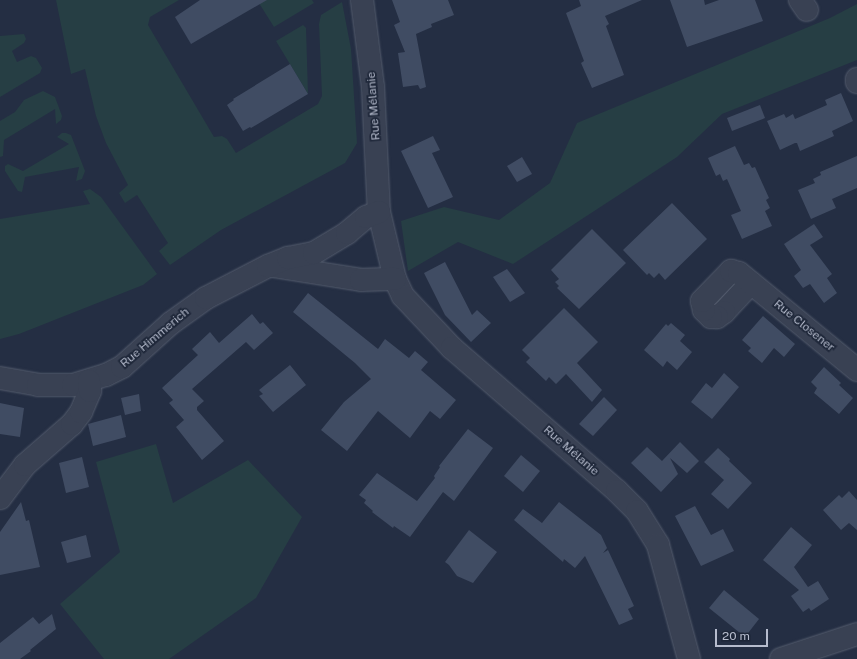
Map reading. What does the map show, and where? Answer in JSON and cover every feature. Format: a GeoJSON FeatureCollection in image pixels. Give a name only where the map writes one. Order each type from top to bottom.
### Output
{"type":"FeatureCollection","features":[{"type":"Feature","properties":{"kind":"street","name":"Rue Mélanie"},"geometry":{"type":"LineString","coordinates":[[362,0],[373,87],[379,212],[395,279],[403,296],[452,348],[617,490],[637,511],[658,545],[689,659]]}},
{"type":"Feature","properties":{"kind":"street","name":"Rue Himmerich"},"geometry":{"type":"LineString","coordinates":[[0,378],[52,386],[73,385],[106,376],[122,367],[171,323],[206,298],[268,266],[288,258],[314,253],[347,233],[366,217],[379,212]]}},
{"type":"Feature","properties":{"kind":"street"},"geometry":{"type":"LineString","coordinates":[[268,266],[361,280],[395,279]]}},
{"type":"Feature","properties":{"kind":"street","name":"Rue Closener"},"geometry":{"type":"LineString","coordinates":[[751,283],[857,370]]}},
{"type":"Feature","properties":{"kind":"street"},"geometry":{"type":"LineString","coordinates":[[0,498],[25,465],[72,424],[81,412],[90,391],[89,381]]}},
{"type":"Feature","properties":{"kind":"street"},"geometry":{"type":"LineString","coordinates":[[781,659],[857,634]]}},
{"type":"Feature","properties":{"kind":"green space"},"geometry":{"type":"Polygon","coordinates":[[[56,0],[179,0],[150,17],[148,25],[214,137],[222,136],[227,139],[236,153],[318,104],[322,96],[319,24],[321,15],[342,2],[351,49],[357,143],[345,163],[221,230],[170,265],[159,251],[168,243],[137,195],[125,203],[119,193],[128,185],[106,143],[96,116],[85,69],[71,74],[56,0]]]}},
{"type":"Feature","properties":{"kind":"green space"},"geometry":{"type":"Polygon","coordinates":[[[257,0],[312,0],[314,3],[274,27],[257,0]]]}},
{"type":"Feature","properties":{"kind":"green space"},"geometry":{"type":"Polygon","coordinates":[[[857,4],[857,60],[722,114],[677,157],[513,264],[458,242],[408,271],[401,221],[444,207],[499,220],[550,183],[577,123],[830,18],[857,4]]]}},
{"type":"Feature","properties":{"kind":"green space"},"geometry":{"type":"Polygon","coordinates":[[[303,25],[306,28],[308,94],[276,41],[303,25]]]}},
{"type":"Feature","properties":{"kind":"green space"},"geometry":{"type":"Polygon","coordinates":[[[24,34],[26,39],[24,43],[12,51],[17,62],[31,56],[36,58],[42,68],[40,73],[0,97],[0,36],[24,34]]]}},
{"type":"Feature","properties":{"kind":"green space"},"geometry":{"type":"Polygon","coordinates":[[[43,91],[55,97],[62,116],[61,120],[56,124],[55,109],[4,140],[3,156],[0,157],[0,121],[15,112],[24,100],[43,91]]]}},
{"type":"Feature","properties":{"kind":"green space"},"geometry":{"type":"Polygon","coordinates":[[[62,133],[71,135],[85,171],[82,179],[76,181],[79,167],[25,177],[22,192],[18,191],[5,171],[5,166],[8,164],[23,171],[69,144],[57,137],[62,133]]]}},
{"type":"Feature","properties":{"kind":"green space"},"geometry":{"type":"Polygon","coordinates":[[[90,189],[101,197],[157,274],[143,285],[19,334],[0,339],[0,219],[90,204],[83,191],[90,189]]]}},
{"type":"Feature","properties":{"kind":"green space"},"geometry":{"type":"Polygon","coordinates":[[[156,444],[173,503],[248,460],[302,517],[256,598],[169,659],[104,659],[60,604],[120,552],[96,462],[156,444]]]}},
{"type":"Feature","properties":{"kind":"building"},"geometry":{"type":"Polygon","coordinates":[[[200,0],[267,0],[191,44],[175,17],[200,0]]]}},
{"type":"Feature","properties":{"kind":"building"},"geometry":{"type":"Polygon","coordinates":[[[392,0],[448,0],[454,15],[431,24],[432,27],[416,34],[426,87],[420,89],[418,85],[403,87],[398,53],[405,52],[394,25],[400,22],[392,0]]]}},
{"type":"Feature","properties":{"kind":"building"},"geometry":{"type":"Polygon","coordinates":[[[579,0],[642,0],[605,16],[609,24],[606,26],[624,75],[592,88],[581,63],[584,61],[566,13],[581,6],[579,0]]]}},
{"type":"Feature","properties":{"kind":"building"},"geometry":{"type":"Polygon","coordinates":[[[670,0],[704,0],[705,5],[719,0],[755,0],[763,21],[687,47],[670,0]]]}},
{"type":"Feature","properties":{"kind":"building"},"geometry":{"type":"Polygon","coordinates":[[[290,64],[308,94],[251,128],[250,127],[243,131],[227,105],[234,100],[233,99],[290,64]]]}},
{"type":"Feature","properties":{"kind":"building"},"geometry":{"type":"Polygon","coordinates":[[[841,93],[853,121],[832,131],[834,136],[800,151],[797,143],[780,150],[767,121],[784,114],[786,118],[793,114],[795,119],[827,105],[825,100],[841,93]]]}},
{"type":"Feature","properties":{"kind":"building"},"geometry":{"type":"Polygon","coordinates":[[[760,105],[765,118],[732,131],[727,118],[760,105]]]}},
{"type":"Feature","properties":{"kind":"building"},"geometry":{"type":"Polygon","coordinates":[[[433,136],[440,150],[432,153],[453,197],[428,208],[401,151],[433,136]]]}},
{"type":"Feature","properties":{"kind":"building"},"geometry":{"type":"Polygon","coordinates":[[[735,146],[744,165],[749,163],[752,168],[755,167],[769,198],[766,200],[770,208],[765,211],[772,226],[742,239],[731,215],[741,211],[727,179],[723,181],[720,174],[716,176],[708,158],[735,146]]]}},
{"type":"Feature","properties":{"kind":"building"},"geometry":{"type":"Polygon","coordinates":[[[857,156],[857,188],[832,199],[836,208],[811,219],[798,190],[815,183],[813,179],[821,175],[820,172],[857,156]]]}},
{"type":"Feature","properties":{"kind":"building"},"geometry":{"type":"Polygon","coordinates":[[[522,157],[532,174],[517,182],[507,166],[522,157]]]}},
{"type":"Feature","properties":{"kind":"building"},"geometry":{"type":"Polygon","coordinates":[[[672,203],[707,239],[665,280],[659,273],[654,278],[649,273],[647,275],[623,250],[672,203]]]}},
{"type":"Feature","properties":{"kind":"building"},"geometry":{"type":"Polygon","coordinates":[[[814,224],[823,237],[810,245],[832,274],[827,278],[837,293],[824,303],[810,284],[803,288],[794,276],[801,270],[784,244],[814,224]]]}},
{"type":"Feature","properties":{"kind":"building"},"geometry":{"type":"Polygon","coordinates":[[[592,229],[626,263],[579,309],[557,288],[559,286],[555,282],[559,279],[551,270],[592,229]]]}},
{"type":"Feature","properties":{"kind":"building"},"geometry":{"type":"Polygon","coordinates":[[[445,262],[472,315],[477,310],[491,323],[471,342],[445,315],[424,273],[445,262]]]}},
{"type":"Feature","properties":{"kind":"building"},"geometry":{"type":"Polygon","coordinates":[[[507,269],[525,293],[510,302],[493,277],[507,269]]]}},
{"type":"Feature","properties":{"kind":"building"},"geometry":{"type":"Polygon","coordinates":[[[308,293],[378,349],[385,339],[409,358],[415,351],[428,362],[421,370],[456,400],[440,419],[430,411],[410,438],[378,411],[347,451],[321,430],[344,402],[371,379],[355,363],[293,312],[308,293]]]}},
{"type":"Feature","properties":{"kind":"building"},"geometry":{"type":"Polygon","coordinates":[[[564,308],[598,342],[577,363],[602,390],[592,402],[566,374],[556,384],[549,377],[546,381],[526,362],[530,358],[522,350],[564,308]]]}},
{"type":"Feature","properties":{"kind":"building"},"geometry":{"type":"Polygon","coordinates":[[[252,314],[260,324],[263,322],[273,333],[254,350],[246,342],[192,389],[204,401],[197,407],[197,410],[224,441],[202,460],[176,427],[184,420],[169,403],[173,400],[162,388],[198,355],[192,349],[210,332],[219,343],[252,314]]]}},
{"type":"Feature","properties":{"kind":"building"},"geometry":{"type":"Polygon","coordinates":[[[763,316],[795,344],[784,357],[774,348],[762,363],[748,351],[751,348],[742,340],[763,316]]]}},
{"type":"Feature","properties":{"kind":"building"},"geometry":{"type":"Polygon","coordinates":[[[671,323],[685,335],[680,341],[692,352],[677,370],[667,361],[663,367],[644,350],[666,324],[668,326],[671,323]]]}},
{"type":"Feature","properties":{"kind":"building"},"geometry":{"type":"Polygon","coordinates":[[[290,365],[306,385],[273,412],[259,396],[263,394],[259,390],[290,365]]]}},
{"type":"Feature","properties":{"kind":"building"},"geometry":{"type":"Polygon","coordinates":[[[824,367],[841,383],[839,385],[853,398],[839,414],[814,393],[817,388],[811,382],[824,367]]]}},
{"type":"Feature","properties":{"kind":"building"},"geometry":{"type":"Polygon","coordinates":[[[724,373],[739,387],[712,419],[691,402],[706,383],[712,388],[724,373]]]}},
{"type":"Feature","properties":{"kind":"building"},"geometry":{"type":"Polygon","coordinates":[[[139,394],[141,411],[125,415],[121,398],[139,394]]]}},
{"type":"Feature","properties":{"kind":"building"},"geometry":{"type":"Polygon","coordinates":[[[604,397],[617,410],[593,436],[579,424],[604,397]]]}},
{"type":"Feature","properties":{"kind":"building"},"geometry":{"type":"Polygon","coordinates":[[[0,403],[24,408],[20,437],[0,434],[0,403]]]}},
{"type":"Feature","properties":{"kind":"building"},"geometry":{"type":"Polygon","coordinates":[[[121,415],[126,437],[93,446],[88,424],[121,415]]]}},
{"type":"Feature","properties":{"kind":"building"},"geometry":{"type":"Polygon","coordinates":[[[468,429],[493,448],[454,501],[443,492],[410,537],[394,526],[393,528],[372,512],[373,511],[364,503],[366,500],[359,495],[377,473],[417,501],[435,478],[434,476],[440,467],[439,466],[468,429]]]}},
{"type":"Feature","properties":{"kind":"building"},"geometry":{"type":"Polygon","coordinates":[[[680,442],[699,461],[687,473],[670,458],[678,474],[661,492],[631,463],[647,447],[662,461],[680,442]]]}},
{"type":"Feature","properties":{"kind":"building"},"geometry":{"type":"Polygon","coordinates":[[[718,448],[752,483],[728,509],[711,494],[724,480],[704,462],[718,448]]]}},
{"type":"Feature","properties":{"kind":"building"},"geometry":{"type":"Polygon","coordinates":[[[521,455],[540,471],[523,492],[504,476],[521,455]]]}},
{"type":"Feature","properties":{"kind":"building"},"geometry":{"type":"Polygon","coordinates":[[[82,457],[89,487],[66,493],[59,463],[82,457]]]}},
{"type":"Feature","properties":{"kind":"building"},"geometry":{"type":"Polygon","coordinates":[[[849,491],[857,500],[857,530],[849,523],[841,530],[823,510],[839,495],[842,498],[849,491]]]}},
{"type":"Feature","properties":{"kind":"building"},"geometry":{"type":"Polygon","coordinates":[[[21,502],[26,521],[29,520],[40,567],[0,575],[0,532],[21,502]]]}},
{"type":"Feature","properties":{"kind":"building"},"geometry":{"type":"Polygon","coordinates":[[[559,502],[601,535],[607,548],[603,553],[608,550],[634,606],[628,609],[633,619],[619,625],[585,556],[575,568],[564,559],[563,562],[514,520],[523,509],[542,523],[559,502]]]}},
{"type":"Feature","properties":{"kind":"building"},"geometry":{"type":"Polygon","coordinates":[[[695,506],[711,535],[723,529],[734,551],[701,566],[675,516],[695,506]]]}},
{"type":"Feature","properties":{"kind":"building"},"geometry":{"type":"Polygon","coordinates":[[[791,527],[812,545],[794,567],[808,587],[818,581],[829,599],[811,611],[809,608],[803,612],[791,596],[799,590],[763,560],[791,527]]]}},
{"type":"Feature","properties":{"kind":"building"},"geometry":{"type":"Polygon","coordinates":[[[469,530],[497,552],[473,583],[457,576],[445,562],[469,530]]]}},
{"type":"Feature","properties":{"kind":"building"},"geometry":{"type":"Polygon","coordinates":[[[86,535],[91,557],[67,563],[61,542],[86,535]]]}},
{"type":"Feature","properties":{"kind":"building"},"geometry":{"type":"Polygon","coordinates":[[[724,590],[759,619],[745,637],[709,608],[724,590]]]}},
{"type":"Feature","properties":{"kind":"building"},"geometry":{"type":"Polygon","coordinates":[[[52,614],[56,629],[30,650],[31,651],[20,659],[0,659],[0,643],[33,617],[39,624],[52,614]]]}}]}
